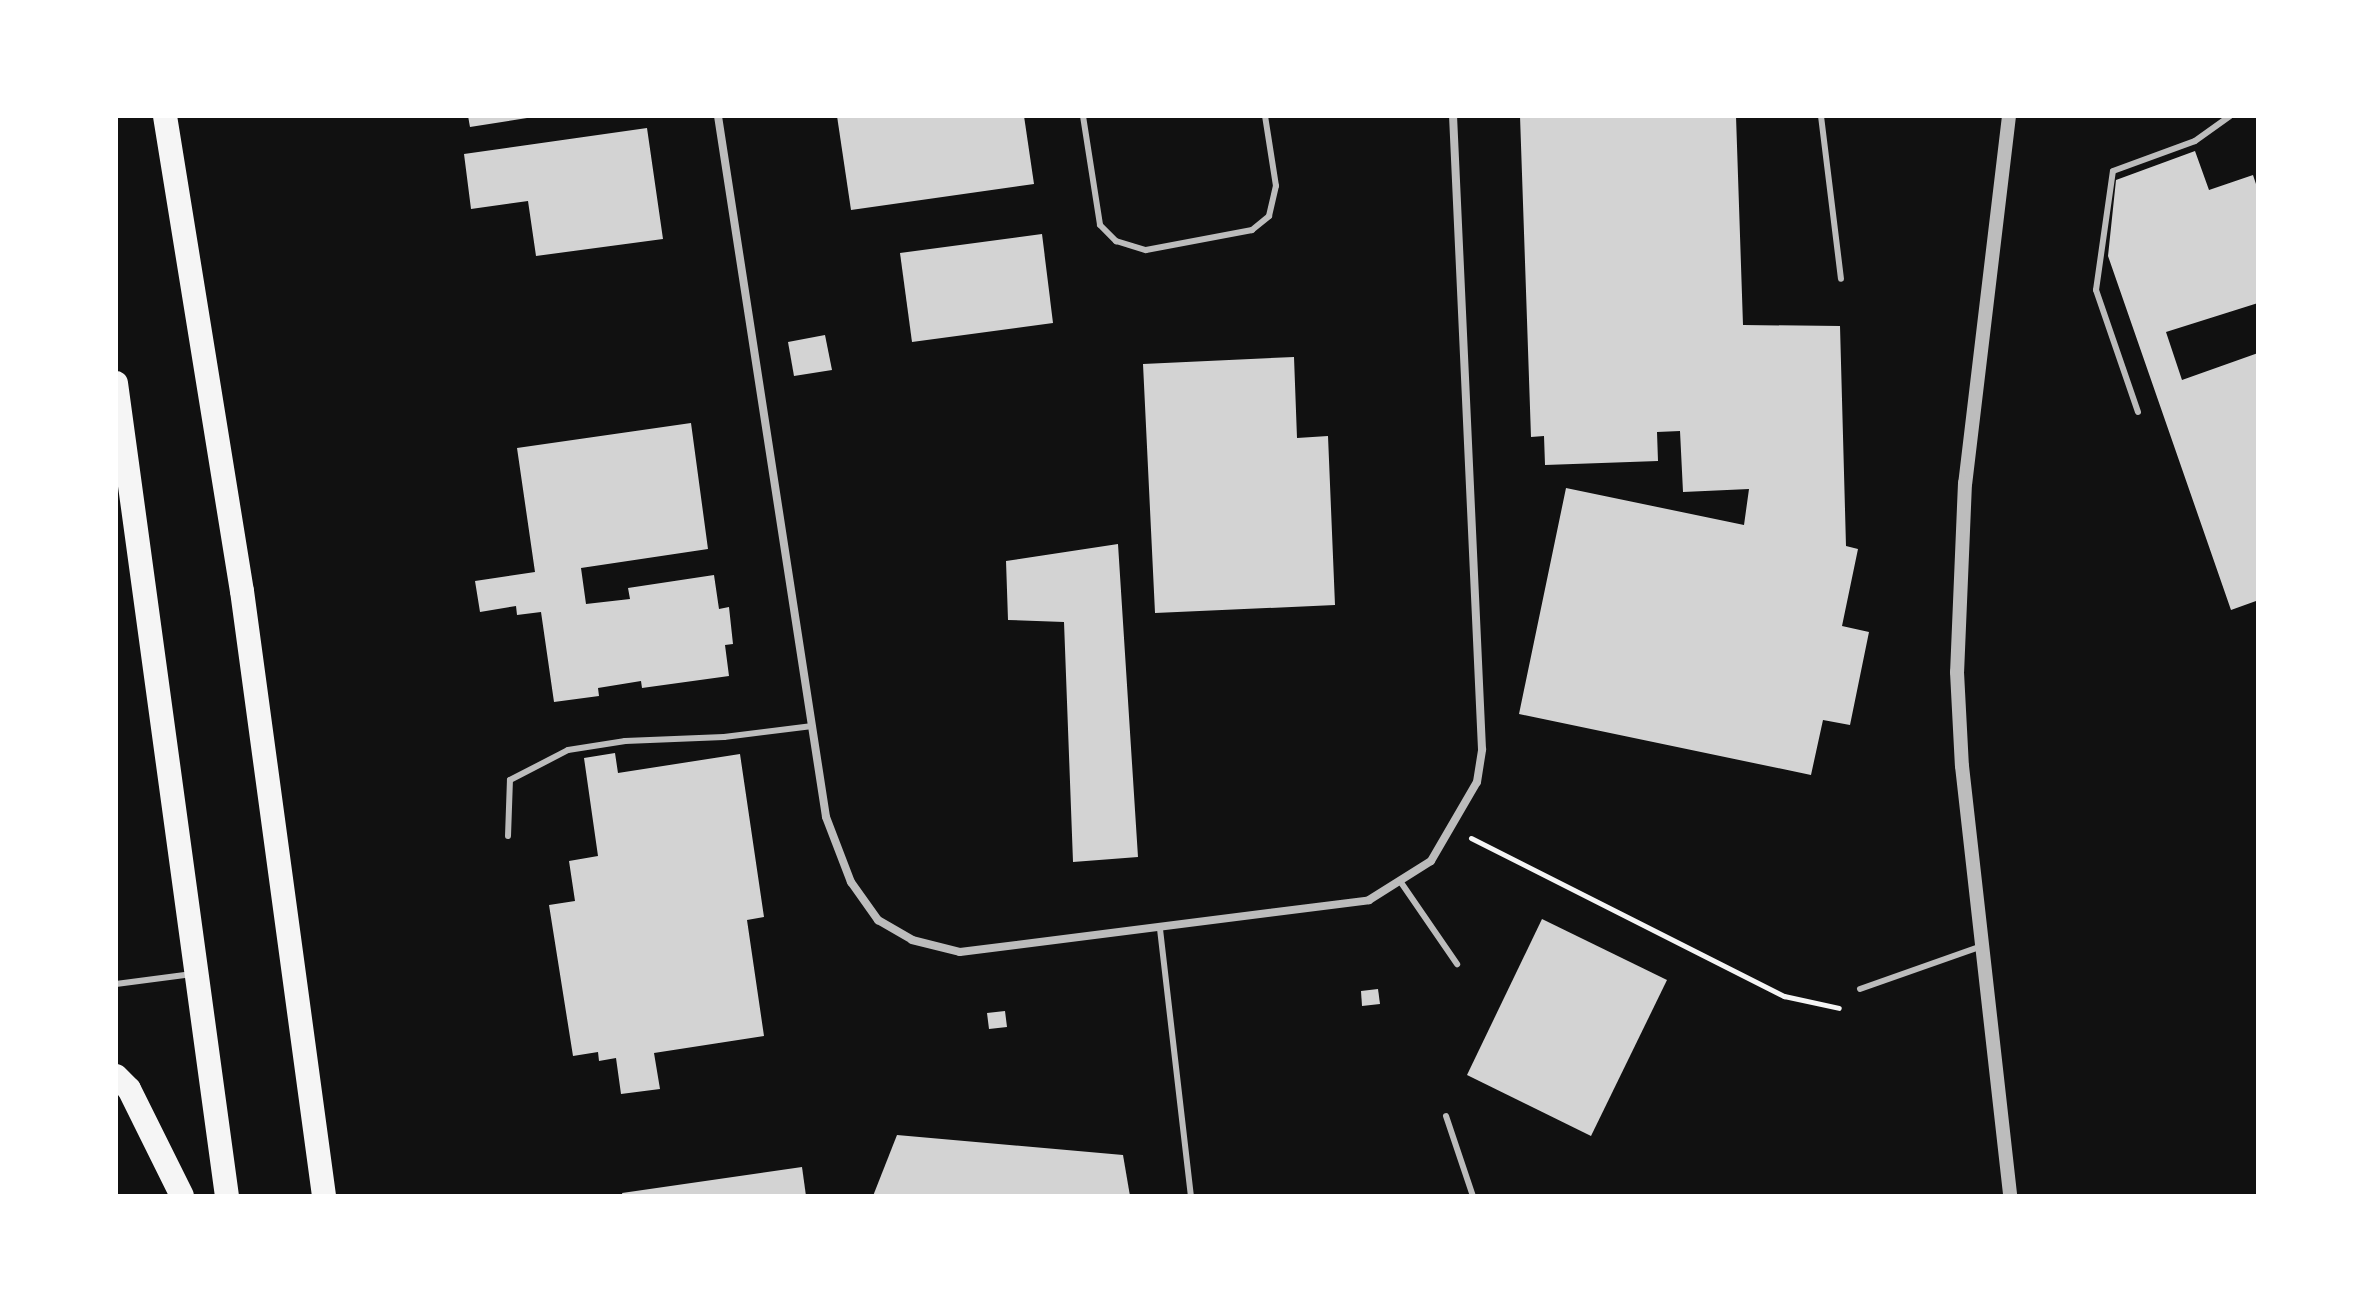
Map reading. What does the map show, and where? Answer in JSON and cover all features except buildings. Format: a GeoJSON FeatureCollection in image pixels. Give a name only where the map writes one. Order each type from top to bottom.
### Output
{"type":"FeatureCollection","features":[{"type":"Feature","properties":{"kind":"highway"},"geometry":{"type":"LineString","coordinates":[[165,116],[242,591],[324,1196]]}},
{"type":"Feature","properties":{"kind":"highway"},"geometry":{"type":"LineString","coordinates":[[116,383],[199,973],[227,1196]]}},
{"type":"Feature","properties":{"kind":"highway"},"geometry":{"type":"LineString","coordinates":[[116,1076],[129,1089],[182,1196]]}},
{"type":"Feature","properties":{"kind":"street"},"geometry":{"type":"LineString","coordinates":[[718,116],[826,817],[851,882],[878,920],[912,940],[950,950],[980,951],[1369,900],[1431,861],[1477,782],[1482,749],[1453,116]]}},
{"type":"Feature","properties":{"kind":"street"},"geometry":{"type":"LineString","coordinates":[[2009,116],[1965,483],[1957,672],[1962,766],[2010,1196]]}},
{"type":"Feature","properties":{"kind":"lane"},"geometry":{"type":"LineString","coordinates":[[1083,116],[1100,225],[1116,241],[1146,250],[1252,230],[1269,216],[1276,186],[1265,116]]}},
{"type":"Feature","properties":{"kind":"lane"},"geometry":{"type":"LineString","coordinates":[[1821,116],[1841,279]]}},
{"type":"Feature","properties":{"kind":"lane"},"geometry":{"type":"LineString","coordinates":[[2138,412],[2096,290],[2113,171],[2195,141],[2230,116]]}},
{"type":"Feature","properties":{"kind":"lane"},"geometry":{"type":"LineString","coordinates":[[508,836],[510,780],[568,750],[625,741],[724,737],[812,726]]}},
{"type":"Feature","properties":{"kind":"lane"},"geometry":{"type":"LineString","coordinates":[[1400,881],[1457,964]]}},
{"type":"Feature","properties":{"kind":"lane"},"geometry":{"type":"LineString","coordinates":[[1160,929],[1191,1196]]}},
{"type":"Feature","properties":{"kind":"lane"},"geometry":{"type":"LineString","coordinates":[[1860,989],[1982,946]]}},
{"type":"Feature","properties":{"kind":"lane"},"geometry":{"type":"LineString","coordinates":[[116,984],[199,973]]}},
{"type":"Feature","properties":{"kind":"lane"},"geometry":{"type":"LineString","coordinates":[[1446,1116],[1473,1196]]}},
{"type":"Feature","properties":{"kind":"path"},"geometry":{"type":"LineString","coordinates":[[1450,827],[1784,996],[1839,1008]]}}]}
